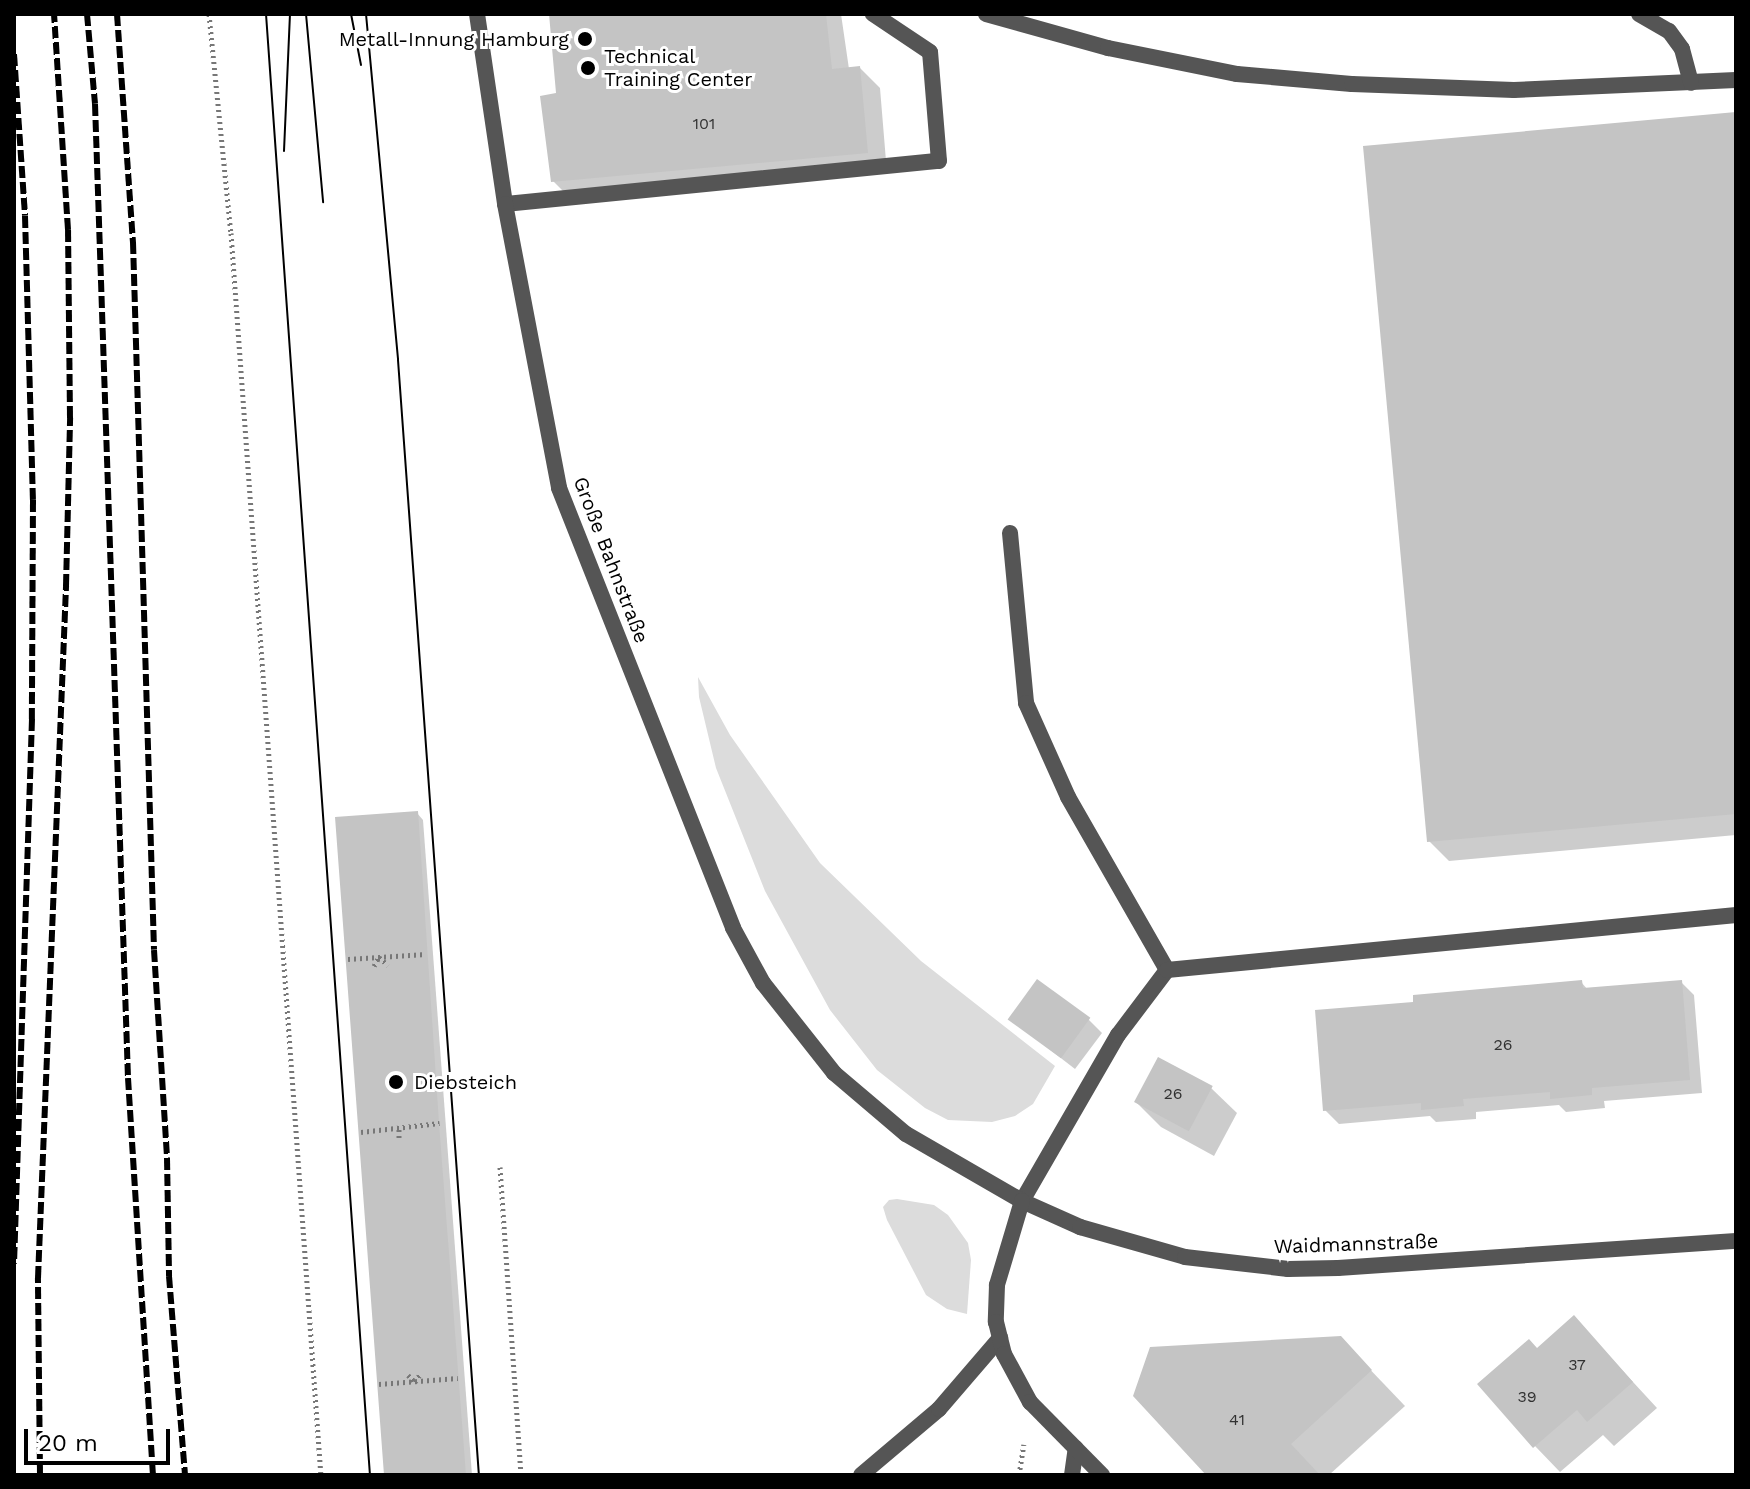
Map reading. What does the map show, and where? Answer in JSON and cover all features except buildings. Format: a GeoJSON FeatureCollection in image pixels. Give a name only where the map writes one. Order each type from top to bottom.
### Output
{"type":"FeatureCollection","features":[{"type":"Feature","properties":{"kind":"street","name":"Große Bahnstraße"},"geometry":{"type":"LineString","coordinates":[[477,14],[505,204],[559,488],[733,928],[763,983],[803,1038]]}},
{"type":"Feature","properties":{"kind":"street"},"geometry":{"type":"LineString","coordinates":[[505,204],[939,161],[930,52],[873,14]]}},
{"type":"Feature","properties":{"kind":"street"},"geometry":{"type":"LineString","coordinates":[[986,14],[1108,48],[1237,74],[1352,84],[1514,90],[1736,80]]}},
{"type":"Feature","properties":{"kind":"street"},"geometry":{"type":"LineString","coordinates":[[1639,14],[1669,31],[1682,49],[1691,83]]}},
{"type":"Feature","properties":{"kind":"street"},"geometry":{"type":"LineString","coordinates":[[1010,533],[1026,703],[1068,797],[1167,970]]}},
{"type":"Feature","properties":{"kind":"street"},"geometry":{"type":"LineString","coordinates":[[1102,1475],[1030,1402],[1004,1354],[996,1322],[997,1285],[1022,1201],[1118,1035],[1167,970],[1736,915]]}},
{"type":"Feature","properties":{"kind":"street","name":"Waidmannstraße"},"geometry":{"type":"LineString","coordinates":[[803,1038],[834,1073],[906,1134],[1022,1201],[1080,1227],[1185,1257],[1288,1269],[1736,1241]]}},
{"type":"Feature","properties":{"kind":"street"},"geometry":{"type":"LineString","coordinates":[[861,1475],[939,1409],[1000,1338]]}},
{"type":"Feature","properties":{"kind":"street"},"geometry":{"type":"LineString","coordinates":[[1072,1475],[1076,1448]]}},
{"type":"Feature","properties":{"kind":"path"},"geometry":{"type":"LineString","coordinates":[[209,14],[231,233],[321,1475]]}},
{"type":"Feature","properties":{"kind":"path"},"geometry":{"type":"LineString","coordinates":[[348,959],[426,954]]}},
{"type":"Feature","properties":{"kind":"path"},"geometry":{"type":"LineString","coordinates":[[379,957],[388,965]]}},
{"type":"Feature","properties":{"kind":"path"},"geometry":{"type":"LineString","coordinates":[[374,966],[379,957]]}},
{"type":"Feature","properties":{"kind":"path"},"geometry":{"type":"LineString","coordinates":[[361,1132],[439,1123]]}},
{"type":"Feature","properties":{"kind":"path"},"geometry":{"type":"LineString","coordinates":[[399,1129],[399,1140]]}},
{"type":"Feature","properties":{"kind":"path"},"geometry":{"type":"LineString","coordinates":[[500,1167],[521,1475]]}},
{"type":"Feature","properties":{"kind":"path"},"geometry":{"type":"LineString","coordinates":[[415,1382],[420,1374]]}},
{"type":"Feature","properties":{"kind":"path"},"geometry":{"type":"LineString","coordinates":[[408,1375],[415,1382]]}},
{"type":"Feature","properties":{"kind":"path"},"geometry":{"type":"LineString","coordinates":[[379,1384],[458,1378]]}},
{"type":"Feature","properties":{"kind":"shaded area"},"geometry":{"type":"Polygon","coordinates":[[[698,677],[730,735],[820,863],[921,961],[1055,1066],[1033,1104],[1015,1116],[992,1122],[948,1120],[925,1108],[877,1070],[830,1010],[765,891],[716,768],[699,697],[698,677]]]}},
{"type":"Feature","properties":{"kind":"shaded area"},"geometry":{"type":"Polygon","coordinates":[[[889,1200],[934,1205],[948,1215],[968,1243],[971,1260],[967,1314],[947,1309],[926,1295],[883,1207],[889,1200]]]}},
{"type":"Feature","properties":{"kind":"tram line"},"geometry":{"type":"LineString","coordinates":[[266,14],[370,1475]]}},
{"type":"Feature","properties":{"kind":"tram line"},"geometry":{"type":"LineString","coordinates":[[284,151],[290,14]]}},
{"type":"Feature","properties":{"kind":"tram line"},"geometry":{"type":"LineString","coordinates":[[306,14],[323,202]]}},
{"type":"Feature","properties":{"kind":"tram line"},"geometry":{"type":"LineString","coordinates":[[351,14],[361,65]]}},
{"type":"Feature","properties":{"kind":"tram line"},"geometry":{"type":"LineString","coordinates":[[366,14],[398,360],[479,1475]]}},
{"type":"Feature","properties":{"kind":"railway"},"geometry":{"type":"LineString","coordinates":[[40,1475],[38,1278],[70,418],[68,230],[54,14]]}},
{"type":"Feature","properties":{"kind":"railway"},"geometry":{"type":"LineString","coordinates":[[87,14],[95,104],[128,1078],[153,1475]]}},
{"type":"Feature","properties":{"kind":"railway"},"geometry":{"type":"LineString","coordinates":[[117,14],[133,242],[154,950],[167,1158],[169,1276],[185,1475]]}},
{"type":"Feature","properties":{"kind":"railway"},"geometry":{"type":"LineString","coordinates":[[14,54],[25,216],[33,500],[32,719],[14,1264]]}},
{"type":"Feature","properties":{"kind":"place","name":"Metall-Innung Hamburg"},"geometry":{"type":"Point","coordinates":[585,39]}},
{"type":"Feature","properties":{"kind":"place","name":"Technical Training Center"},"geometry":{"type":"Point","coordinates":[588,68]}},
{"type":"Feature","properties":{"kind":"place","name":"Diebsteich"},"geometry":{"type":"Point","coordinates":[396,1082]}}]}
